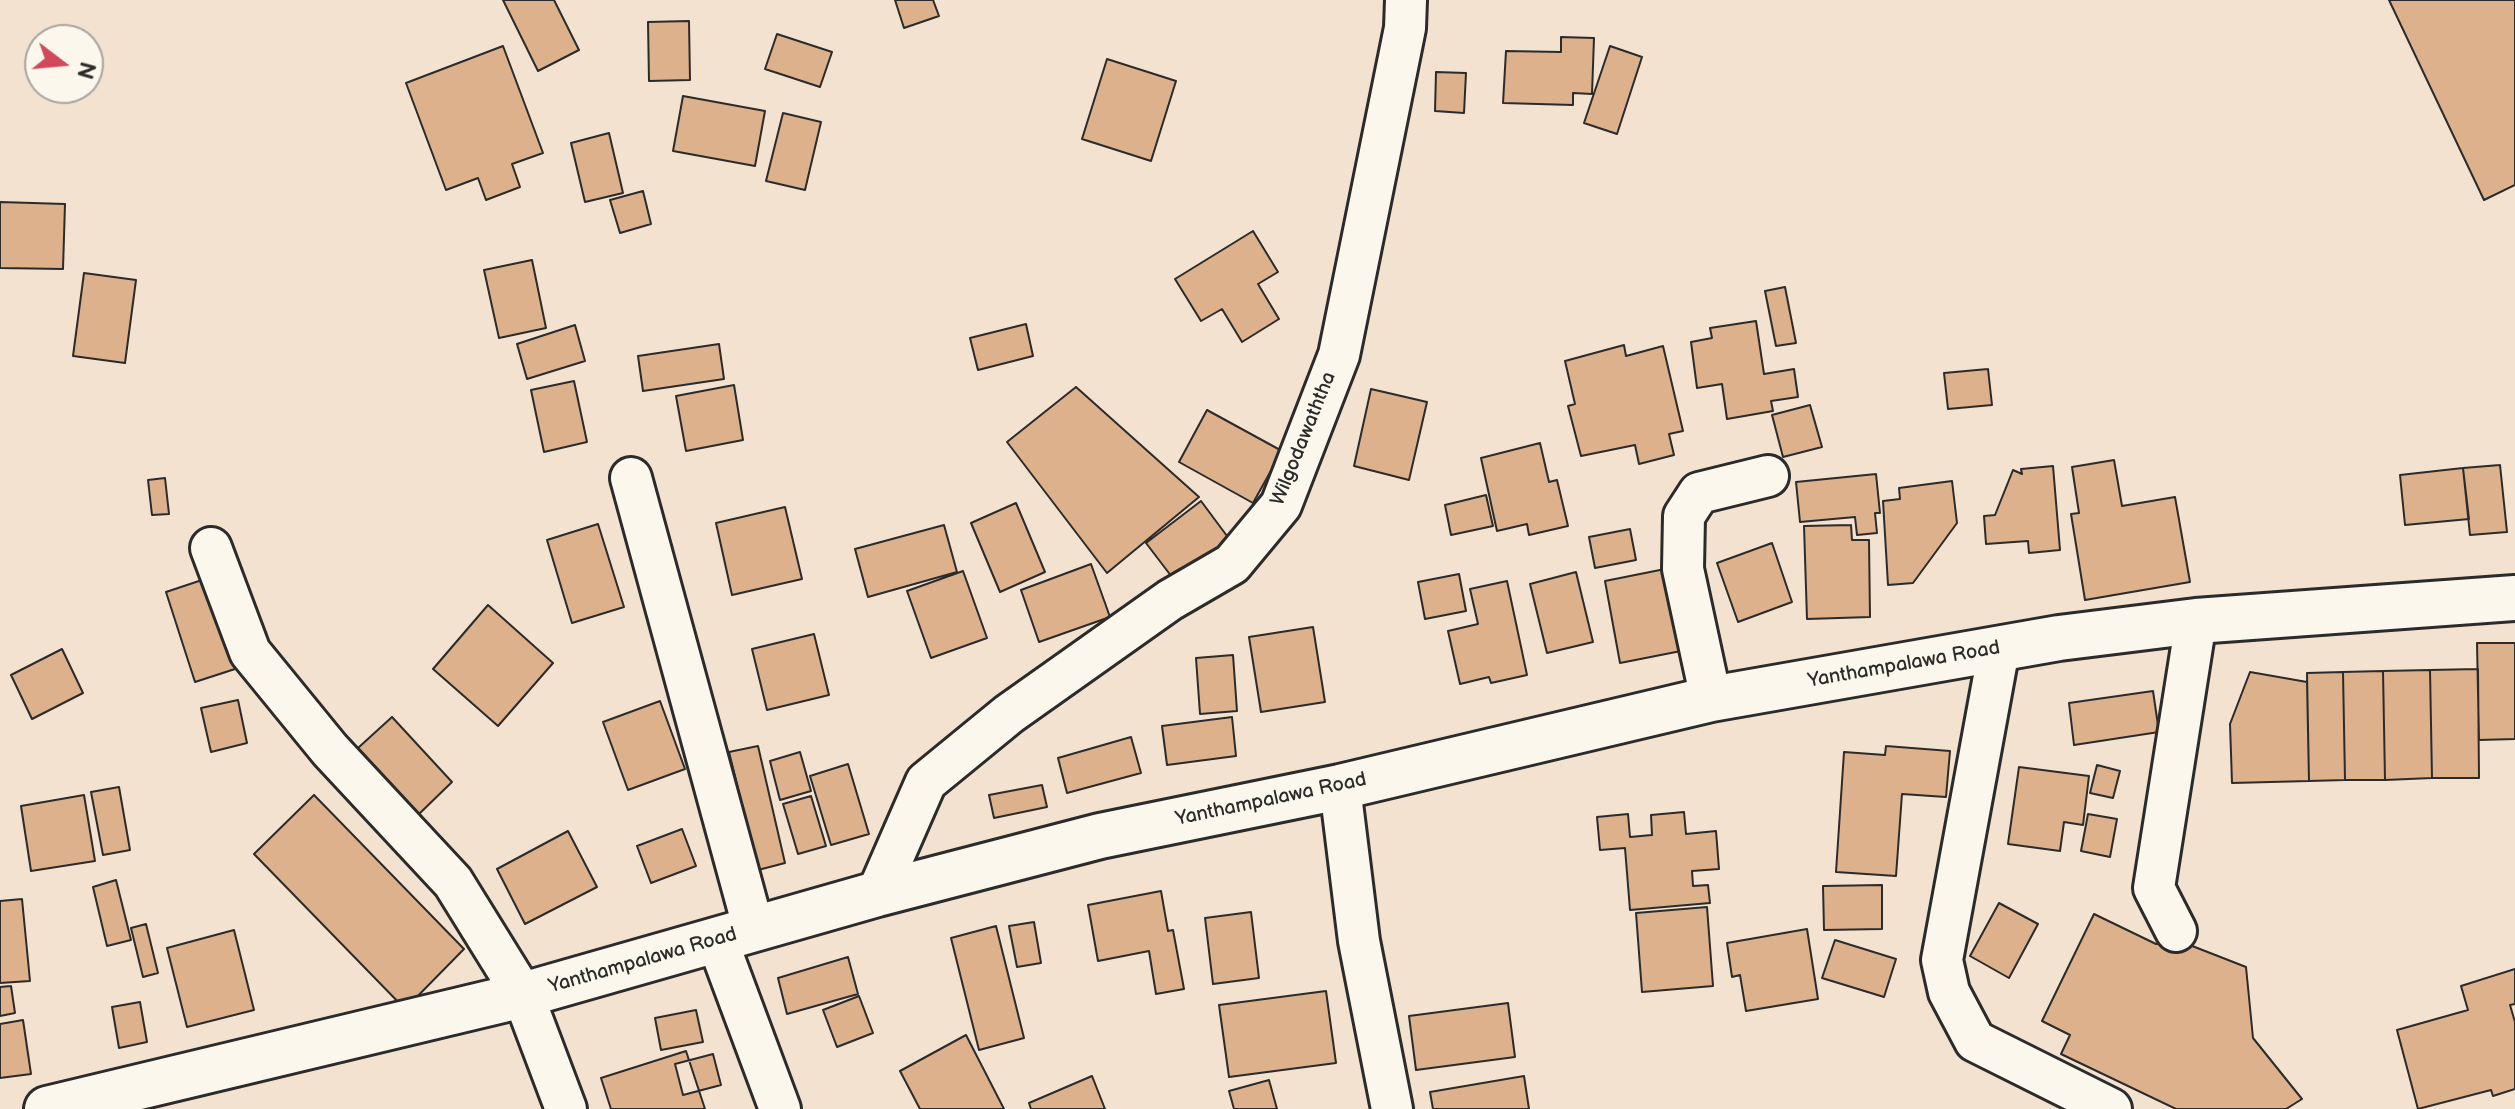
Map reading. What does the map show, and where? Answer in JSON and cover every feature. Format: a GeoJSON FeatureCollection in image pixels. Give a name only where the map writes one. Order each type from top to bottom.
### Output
{"type":"FeatureCollection","features":[{"type":"Feature","properties":{"kind":"main road","name":"Yanthampalawa Road"},"geometry":{"type":"LineString","coordinates":[[47,1109],[523,995],[877,894],[1100,836],[1340,787],[1711,699],[1999,649],[2196,621],[2515,598]]}},
{"type":"Feature","properties":{"kind":"street","name":"Wilgodawaththa"},"geometry":{"type":"LineString","coordinates":[[877,894],[926,782],[1009,714],[1170,600],[1232,564],[1281,505],[1339,355],[1405,28],[1406,0]]}},
{"type":"Feature","properties":{"kind":"street"},"geometry":{"type":"LineString","coordinates":[[1711,699],[1683,569],[1684,516],[1699,493],[1768,476]]}},
{"type":"Feature","properties":{"kind":"street"},"geometry":{"type":"LineString","coordinates":[[631,478],[736,935],[780,1109]]}},
{"type":"Feature","properties":{"kind":"street"},"geometry":{"type":"LineString","coordinates":[[211,548],[250,652],[330,750],[453,882],[523,995],[566,1109]]}},
{"type":"Feature","properties":{"kind":"street"},"geometry":{"type":"LineString","coordinates":[[2176,931],[2154,888],[2196,621]]}},
{"type":"Feature","properties":{"kind":"street"},"geometry":{"type":"LineString","coordinates":[[1999,649],[1942,960],[1949,992],[1975,1041],[2111,1109]]}},
{"type":"Feature","properties":{"kind":"street"},"geometry":{"type":"LineString","coordinates":[[1340,787],[1359,941],[1392,1109]]}},
{"type":"Feature","properties":{"kind":"building"},"geometry":{"type":"Polygon","coordinates":[[[503,0],[554,0],[579,50],[538,71],[503,0]]]}},
{"type":"Feature","properties":{"kind":"building"},"geometry":{"type":"Polygon","coordinates":[[[895,0],[933,0],[939,16],[904,28],[895,0]]]}},
{"type":"Feature","properties":{"kind":"building"},"geometry":{"type":"Polygon","coordinates":[[[2389,0],[2515,0],[2515,185],[2484,200],[2389,0]]]}},
{"type":"Feature","properties":{"kind":"building"},"geometry":{"type":"Polygon","coordinates":[[[689,21],[690,80],[649,81],[648,22],[689,21]]]}},
{"type":"Feature","properties":{"kind":"building"},"geometry":{"type":"Polygon","coordinates":[[[777,34],[832,52],[820,87],[765,69],[777,34]]]}},
{"type":"Feature","properties":{"kind":"building"},"geometry":{"type":"Polygon","coordinates":[[[1561,37],[1594,38],[1592,94],[1573,93],[1573,105],[1503,103],[1506,51],[1561,52],[1561,37]]]}},
{"type":"Feature","properties":{"kind":"building"},"geometry":{"type":"Polygon","coordinates":[[[503,46],[543,153],[512,164],[520,187],[486,200],[478,178],[446,190],[406,83],[503,46]]]}},
{"type":"Feature","properties":{"kind":"building"},"geometry":{"type":"Polygon","coordinates":[[[1610,46],[1642,57],[1617,134],[1584,123],[1610,46]]]}},
{"type":"Feature","properties":{"kind":"building"},"geometry":{"type":"Polygon","coordinates":[[[1107,59],[1176,81],[1151,161],[1082,139],[1107,59]]]}},
{"type":"Feature","properties":{"kind":"building"},"geometry":{"type":"Polygon","coordinates":[[[1436,72],[1466,73],[1464,113],[1435,111],[1436,72]]]}},
{"type":"Feature","properties":{"kind":"building"},"geometry":{"type":"Polygon","coordinates":[[[683,96],[765,111],[755,166],[673,151],[683,96]]]}},
{"type":"Feature","properties":{"kind":"building"},"geometry":{"type":"Polygon","coordinates":[[[783,113],[821,122],[805,190],[766,181],[783,113]]]}},
{"type":"Feature","properties":{"kind":"building"},"geometry":{"type":"Polygon","coordinates":[[[609,133],[623,193],[585,202],[571,143],[609,133]]]}},
{"type":"Feature","properties":{"kind":"building"},"geometry":{"type":"Polygon","coordinates":[[[643,191],[651,224],[620,233],[610,200],[643,191]]]}},
{"type":"Feature","properties":{"kind":"building"},"geometry":{"type":"Polygon","coordinates":[[[0,202],[65,204],[63,269],[0,268],[0,202]]]}},
{"type":"Feature","properties":{"kind":"building"},"geometry":{"type":"Polygon","coordinates":[[[1253,231],[1278,272],[1258,284],[1279,319],[1242,342],[1222,309],[1201,321],[1175,279],[1253,231]]]}},
{"type":"Feature","properties":{"kind":"building"},"geometry":{"type":"Polygon","coordinates":[[[532,260],[546,328],[499,338],[484,270],[532,260]]]}},
{"type":"Feature","properties":{"kind":"building"},"geometry":{"type":"Polygon","coordinates":[[[84,273],[136,280],[125,363],[73,356],[84,273]]]}},
{"type":"Feature","properties":{"kind":"building"},"geometry":{"type":"Polygon","coordinates":[[[1785,287],[1796,343],[1776,346],[1765,291],[1785,287]]]}},
{"type":"Feature","properties":{"kind":"building"},"geometry":{"type":"Polygon","coordinates":[[[1756,321],[1764,374],[1794,369],[1798,397],[1771,401],[1773,411],[1727,419],[1722,384],[1697,388],[1691,342],[1712,338],[1710,328],[1756,321]]]}},
{"type":"Feature","properties":{"kind":"building"},"geometry":{"type":"Polygon","coordinates":[[[1026,324],[1033,356],[978,370],[970,338],[1026,324]]]}},
{"type":"Feature","properties":{"kind":"building"},"geometry":{"type":"Polygon","coordinates":[[[575,325],[585,361],[527,379],[517,344],[575,325]]]}},
{"type":"Feature","properties":{"kind":"building"},"geometry":{"type":"Polygon","coordinates":[[[719,344],[724,379],[643,391],[638,356],[719,344]]]}},
{"type":"Feature","properties":{"kind":"building"},"geometry":{"type":"Polygon","coordinates":[[[1624,345],[1626,356],[1663,346],[1683,431],[1669,434],[1674,455],[1639,464],[1635,445],[1581,456],[1568,406],[1575,404],[1565,361],[1624,345]]]}},
{"type":"Feature","properties":{"kind":"building"},"geometry":{"type":"Polygon","coordinates":[[[1988,369],[1992,405],[1948,409],[1944,373],[1988,369]]]}},
{"type":"Feature","properties":{"kind":"building"},"geometry":{"type":"Polygon","coordinates":[[[574,381],[587,442],[544,452],[531,390],[574,381]]]}},
{"type":"Feature","properties":{"kind":"building"},"geometry":{"type":"Polygon","coordinates":[[[734,385],[743,440],[686,451],[676,396],[734,385]]]}},
{"type":"Feature","properties":{"kind":"building"},"geometry":{"type":"Polygon","coordinates":[[[1076,387],[1199,497],[1107,573],[1007,442],[1076,387]]]}},
{"type":"Feature","properties":{"kind":"building"},"geometry":{"type":"Polygon","coordinates":[[[1371,389],[1427,402],[1409,480],[1354,466],[1371,389]]]}},
{"type":"Feature","properties":{"kind":"building"},"geometry":{"type":"Polygon","coordinates":[[[1810,405],[1822,447],[1783,457],[1772,415],[1810,405]]]}},
{"type":"Feature","properties":{"kind":"building"},"geometry":{"type":"Polygon","coordinates":[[[1207,410],[1282,451],[1253,503],[1179,462],[1207,410]]]}},
{"type":"Feature","properties":{"kind":"building"},"geometry":{"type":"Polygon","coordinates":[[[1540,443],[1549,482],[1557,480],[1568,526],[1529,535],[1527,524],[1497,531],[1481,458],[1540,443]]]}},
{"type":"Feature","properties":{"kind":"building"},"geometry":{"type":"Polygon","coordinates":[[[2114,460],[2122,506],[2175,497],[2190,582],[2085,600],[2071,514],[2079,513],[2072,467],[2114,460]]]}},
{"type":"Feature","properties":{"kind":"building"},"geometry":{"type":"Polygon","coordinates":[[[2500,465],[2507,532],[2470,535],[2463,468],[2500,465]]]}},
{"type":"Feature","properties":{"kind":"building"},"geometry":{"type":"Polygon","coordinates":[[[2053,466],[2060,550],[2029,553],[2028,541],[1986,544],[1984,516],[1995,515],[2013,470],[2022,474],[2021,469],[2053,466]]]}},
{"type":"Feature","properties":{"kind":"building"},"geometry":{"type":"Polygon","coordinates":[[[2463,468],[2469,519],[2405,525],[2400,475],[2463,468]]]}},
{"type":"Feature","properties":{"kind":"building"},"geometry":{"type":"Polygon","coordinates":[[[1876,474],[1880,513],[1875,513],[1877,533],[1857,535],[1855,517],[1800,522],[1796,482],[1876,474]]]}},
{"type":"Feature","properties":{"kind":"building"},"geometry":{"type":"Polygon","coordinates":[[[165,478],[169,514],[152,515],[148,480],[165,478]]]}},
{"type":"Feature","properties":{"kind":"building"},"geometry":{"type":"Polygon","coordinates":[[[1952,481],[1957,523],[1913,583],[1888,585],[1883,501],[1900,499],[1899,488],[1952,481]]]}},
{"type":"Feature","properties":{"kind":"building"},"geometry":{"type":"Polygon","coordinates":[[[1486,495],[1493,526],[1451,535],[1445,505],[1486,495]]]}},
{"type":"Feature","properties":{"kind":"building"},"geometry":{"type":"Polygon","coordinates":[[[1201,501],[1230,540],[1175,581],[1146,543],[1201,501]]]}},
{"type":"Feature","properties":{"kind":"building"},"geometry":{"type":"Polygon","coordinates":[[[1016,503],[1045,572],[1000,592],[971,523],[1016,503]]]}},
{"type":"Feature","properties":{"kind":"building"},"geometry":{"type":"Polygon","coordinates":[[[785,507],[802,579],[732,595],[716,523],[785,507]]]}},
{"type":"Feature","properties":{"kind":"building"},"geometry":{"type":"Polygon","coordinates":[[[598,524],[624,607],[572,623],[547,540],[598,524]]]}},
{"type":"Feature","properties":{"kind":"building"},"geometry":{"type":"Polygon","coordinates":[[[944,525],[957,572],[868,597],[855,549],[944,525]]]}},
{"type":"Feature","properties":{"kind":"building"},"geometry":{"type":"Polygon","coordinates":[[[1851,525],[1852,540],[1869,540],[1870,617],[1807,619],[1804,526],[1851,525]]]}},
{"type":"Feature","properties":{"kind":"building"},"geometry":{"type":"Polygon","coordinates":[[[1630,529],[1636,560],[1595,568],[1589,537],[1630,529]]]}},
{"type":"Feature","properties":{"kind":"building"},"geometry":{"type":"Polygon","coordinates":[[[1772,543],[1792,602],[1738,622],[1717,563],[1772,543]]]}},
{"type":"Feature","properties":{"kind":"building"},"geometry":{"type":"Polygon","coordinates":[[[1091,564],[1110,617],[1039,642],[1021,590],[1091,564]]]}},
{"type":"Feature","properties":{"kind":"building"},"geometry":{"type":"Polygon","coordinates":[[[1665,569],[1681,651],[1620,663],[1605,581],[1665,569]]]}},
{"type":"Feature","properties":{"kind":"building"},"geometry":{"type":"Polygon","coordinates":[[[963,571],[987,638],[931,658],[907,591],[963,571]]]}},
{"type":"Feature","properties":{"kind":"building"},"geometry":{"type":"Polygon","coordinates":[[[1576,572],[1593,642],[1547,653],[1530,584],[1576,572]]]}},
{"type":"Feature","properties":{"kind":"building"},"geometry":{"type":"Polygon","coordinates":[[[1459,574],[1466,611],[1425,619],[1418,582],[1459,574]]]}},
{"type":"Feature","properties":{"kind":"building"},"geometry":{"type":"Polygon","coordinates":[[[205,579],[235,669],[195,682],[166,592],[205,579]]]}},
{"type":"Feature","properties":{"kind":"building"},"geometry":{"type":"Polygon","coordinates":[[[1507,581],[1527,675],[1491,683],[1489,677],[1460,684],[1448,631],[1478,624],[1470,589],[1507,581]]]}},
{"type":"Feature","properties":{"kind":"building"},"geometry":{"type":"Polygon","coordinates":[[[488,605],[553,663],[498,726],[433,669],[488,605]]]}},
{"type":"Feature","properties":{"kind":"building"},"geometry":{"type":"Polygon","coordinates":[[[1313,627],[1325,702],[1261,712],[1249,637],[1313,627]]]}},
{"type":"Feature","properties":{"kind":"building"},"geometry":{"type":"Polygon","coordinates":[[[814,634],[829,695],[767,710],[752,649],[814,634]]]}},
{"type":"Feature","properties":{"kind":"building"},"geometry":{"type":"Polygon","coordinates":[[[2477,643],[2515,643],[2515,739],[2479,740],[2477,643]]]}},
{"type":"Feature","properties":{"kind":"building"},"geometry":{"type":"Polygon","coordinates":[[[62,649],[83,693],[32,719],[11,675],[62,649]]]}},
{"type":"Feature","properties":{"kind":"building"},"geometry":{"type":"Polygon","coordinates":[[[1233,655],[1237,711],[1200,714],[1196,658],[1233,655]]]}},
{"type":"Feature","properties":{"kind":"building"},"geometry":{"type":"Polygon","coordinates":[[[2478,669],[2479,778],[2432,778],[2430,670],[2478,669]]]}},
{"type":"Feature","properties":{"kind":"building"},"geometry":{"type":"Polygon","coordinates":[[[2430,670],[2432,778],[2385,780],[2383,671],[2430,670]]]}},
{"type":"Feature","properties":{"kind":"building"},"geometry":{"type":"Polygon","coordinates":[[[2383,671],[2385,780],[2345,780],[2343,672],[2383,671]]]}},
{"type":"Feature","properties":{"kind":"building"},"geometry":{"type":"Polygon","coordinates":[[[2250,672],[2307,682],[2309,781],[2232,783],[2230,724],[2250,672]]]}},
{"type":"Feature","properties":{"kind":"building"},"geometry":{"type":"Polygon","coordinates":[[[2343,672],[2345,780],[2309,781],[2307,673],[2343,672]]]}},
{"type":"Feature","properties":{"kind":"building"},"geometry":{"type":"Polygon","coordinates":[[[2153,691],[2159,732],[2074,745],[2069,703],[2153,691]]]}},
{"type":"Feature","properties":{"kind":"building"},"geometry":{"type":"Polygon","coordinates":[[[238,700],[247,743],[211,752],[201,708],[238,700]]]}},
{"type":"Feature","properties":{"kind":"building"},"geometry":{"type":"Polygon","coordinates":[[[660,701],[685,769],[628,790],[603,722],[660,701]]]}},
{"type":"Feature","properties":{"kind":"building"},"geometry":{"type":"Polygon","coordinates":[[[392,717],[452,782],[419,814],[358,748],[392,717]]]}},
{"type":"Feature","properties":{"kind":"building"},"geometry":{"type":"Polygon","coordinates":[[[1232,717],[1236,756],[1167,765],[1162,726],[1232,717]]]}},
{"type":"Feature","properties":{"kind":"building"},"geometry":{"type":"Polygon","coordinates":[[[1131,737],[1141,773],[1067,793],[1058,758],[1131,737]]]}},
{"type":"Feature","properties":{"kind":"building"},"geometry":{"type":"Polygon","coordinates":[[[758,746],[785,863],[758,870],[729,752],[758,746]]]}},
{"type":"Feature","properties":{"kind":"building"},"geometry":{"type":"Polygon","coordinates":[[[1886,746],[1950,751],[1946,797],[1902,794],[1896,876],[1836,872],[1844,752],[1885,755],[1886,746]]]}},
{"type":"Feature","properties":{"kind":"building"},"geometry":{"type":"Polygon","coordinates":[[[800,752],[811,791],[780,800],[770,761],[800,752]]]}},
{"type":"Feature","properties":{"kind":"building"},"geometry":{"type":"Polygon","coordinates":[[[848,764],[869,834],[831,845],[810,776],[848,764]]]}},
{"type":"Feature","properties":{"kind":"building"},"geometry":{"type":"Polygon","coordinates":[[[2097,765],[2120,771],[2113,798],[2090,793],[2097,765]]]}},
{"type":"Feature","properties":{"kind":"building"},"geometry":{"type":"Polygon","coordinates":[[[2019,767],[2089,776],[2083,825],[2064,822],[2060,851],[2008,844],[2019,767]]]}},
{"type":"Feature","properties":{"kind":"building"},"geometry":{"type":"Polygon","coordinates":[[[1042,785],[1047,807],[994,818],[989,795],[1042,785]]]}},
{"type":"Feature","properties":{"kind":"building"},"geometry":{"type":"Polygon","coordinates":[[[119,787],[130,850],[103,855],[91,792],[119,787]]]}},
{"type":"Feature","properties":{"kind":"building"},"geometry":{"type":"Polygon","coordinates":[[[84,795],[95,861],[31,871],[21,806],[84,795]]]}},
{"type":"Feature","properties":{"kind":"building"},"geometry":{"type":"Polygon","coordinates":[[[314,795],[464,949],[405,1009],[254,854],[314,795]]]}},
{"type":"Feature","properties":{"kind":"building"},"geometry":{"type":"Polygon","coordinates":[[[811,796],[826,846],[798,854],[783,804],[811,796]]]}},
{"type":"Feature","properties":{"kind":"building"},"geometry":{"type":"Polygon","coordinates":[[[1684,812],[1686,834],[1716,831],[1719,869],[1692,871],[1693,886],[1708,885],[1710,903],[1630,910],[1625,848],[1600,850],[1597,817],[1628,814],[1630,837],[1652,835],[1651,815],[1684,812]]]}},
{"type":"Feature","properties":{"kind":"building"},"geometry":{"type":"Polygon","coordinates":[[[2088,814],[2117,819],[2110,857],[2081,851],[2088,814]]]}},
{"type":"Feature","properties":{"kind":"building"},"geometry":{"type":"Polygon","coordinates":[[[682,829],[696,866],[651,883],[637,846],[682,829]]]}},
{"type":"Feature","properties":{"kind":"building"},"geometry":{"type":"Polygon","coordinates":[[[568,831],[597,887],[525,924],[497,869],[568,831]]]}},
{"type":"Feature","properties":{"kind":"building"},"geometry":{"type":"Polygon","coordinates":[[[116,880],[131,940],[107,946],[93,887],[116,880]]]}},
{"type":"Feature","properties":{"kind":"building"},"geometry":{"type":"Polygon","coordinates":[[[1882,885],[1882,929],[1824,930],[1823,886],[1882,885]]]}},
{"type":"Feature","properties":{"kind":"building"},"geometry":{"type":"Polygon","coordinates":[[[1161,891],[1168,931],[1173,930],[1184,989],[1156,994],[1149,951],[1098,961],[1088,905],[1161,891]]]}},
{"type":"Feature","properties":{"kind":"building"},"geometry":{"type":"Polygon","coordinates":[[[22,899],[30,981],[0,983],[0,901],[22,899]]]}},
{"type":"Feature","properties":{"kind":"building"},"geometry":{"type":"Polygon","coordinates":[[[1999,903],[2038,924],[2009,978],[1970,956],[1999,903]]]}},
{"type":"Feature","properties":{"kind":"building"},"geometry":{"type":"Polygon","coordinates":[[[1707,907],[1713,986],[1642,992],[1636,913],[1707,907]]]}},
{"type":"Feature","properties":{"kind":"building"},"geometry":{"type":"Polygon","coordinates":[[[1251,912],[1259,978],[1213,984],[1205,918],[1251,912]]]}},
{"type":"Feature","properties":{"kind":"building"},"geometry":{"type":"Polygon","coordinates":[[[2094,914],[2156,944],[2182,942],[2246,967],[2253,1038],[2302,1099],[2286,1109],[2176,1109],[2061,1054],[2070,1035],[2042,1021],[2094,914]]]}},
{"type":"Feature","properties":{"kind":"building"},"geometry":{"type":"Polygon","coordinates":[[[1034,922],[1041,963],[1017,967],[1009,926],[1034,922]]]}},
{"type":"Feature","properties":{"kind":"building"},"geometry":{"type":"Polygon","coordinates":[[[146,924],[158,973],[143,977],[131,928],[146,924]]]}},
{"type":"Feature","properties":{"kind":"building"},"geometry":{"type":"Polygon","coordinates":[[[996,926],[1024,1038],[979,1050],[951,938],[996,926]]]}},
{"type":"Feature","properties":{"kind":"building"},"geometry":{"type":"Polygon","coordinates":[[[1807,929],[1818,999],[1746,1011],[1740,975],[1732,977],[1727,943],[1807,929]]]}},
{"type":"Feature","properties":{"kind":"building"},"geometry":{"type":"Polygon","coordinates":[[[234,930],[254,1010],[187,1027],[167,948],[234,930]]]}},
{"type":"Feature","properties":{"kind":"building"},"geometry":{"type":"Polygon","coordinates":[[[1835,940],[1896,959],[1884,997],[1822,978],[1835,940]]]}},
{"type":"Feature","properties":{"kind":"building"},"geometry":{"type":"Polygon","coordinates":[[[848,957],[858,994],[787,1014],[778,978],[848,957]]]}},
{"type":"Feature","properties":{"kind":"building"},"geometry":{"type":"Polygon","coordinates":[[[2515,969],[2515,1004],[2510,1005],[2515,1022],[2515,1089],[2493,1096],[2491,1090],[2418,1109],[2397,1030],[2468,1010],[2461,986],[2515,969]]]}},
{"type":"Feature","properties":{"kind":"building"},"geometry":{"type":"Polygon","coordinates":[[[11,986],[15,1013],[0,1016],[0,987],[11,986]]]}},
{"type":"Feature","properties":{"kind":"building"},"geometry":{"type":"Polygon","coordinates":[[[1326,991],[1336,1063],[1229,1077],[1219,1005],[1326,991]]]}},
{"type":"Feature","properties":{"kind":"building"},"geometry":{"type":"Polygon","coordinates":[[[859,996],[873,1033],[837,1047],[823,1010],[859,996]]]}},
{"type":"Feature","properties":{"kind":"building"},"geometry":{"type":"Polygon","coordinates":[[[140,1002],[147,1042],[119,1048],[112,1007],[140,1002]]]}},
{"type":"Feature","properties":{"kind":"building"},"geometry":{"type":"Polygon","coordinates":[[[1508,1003],[1515,1057],[1416,1070],[1409,1016],[1508,1003]]]}},
{"type":"Feature","properties":{"kind":"building"},"geometry":{"type":"Polygon","coordinates":[[[696,1010],[703,1042],[661,1050],[655,1018],[696,1010]]]}},
{"type":"Feature","properties":{"kind":"building"},"geometry":{"type":"Polygon","coordinates":[[[23,1020],[31,1074],[0,1078],[0,1024],[23,1020]]]}},
{"type":"Feature","properties":{"kind":"building"},"geometry":{"type":"Polygon","coordinates":[[[966,1035],[1004,1109],[920,1109],[900,1071],[966,1035]]]}},
{"type":"Feature","properties":{"kind":"building"},"geometry":{"type":"Polygon","coordinates":[[[686,1051],[705,1109],[611,1109],[601,1078],[686,1051]]]}},
{"type":"Feature","properties":{"kind":"building"},"geometry":{"type":"Polygon","coordinates":[[[713,1054],[721,1085],[683,1095],[675,1064],[713,1054]]]}},
{"type":"Feature","properties":{"kind":"building"},"geometry":{"type":"Polygon","coordinates":[[[1092,1076],[1105,1109],[1031,1109],[1029,1103],[1092,1076]]]}},
{"type":"Feature","properties":{"kind":"building"},"geometry":{"type":"Polygon","coordinates":[[[1524,1076],[1529,1109],[1433,1109],[1430,1092],[1524,1076]]]}},
{"type":"Feature","properties":{"kind":"building"},"geometry":{"type":"Polygon","coordinates":[[[1269,1080],[1277,1109],[1234,1109],[1229,1091],[1269,1080]]]}}]}
